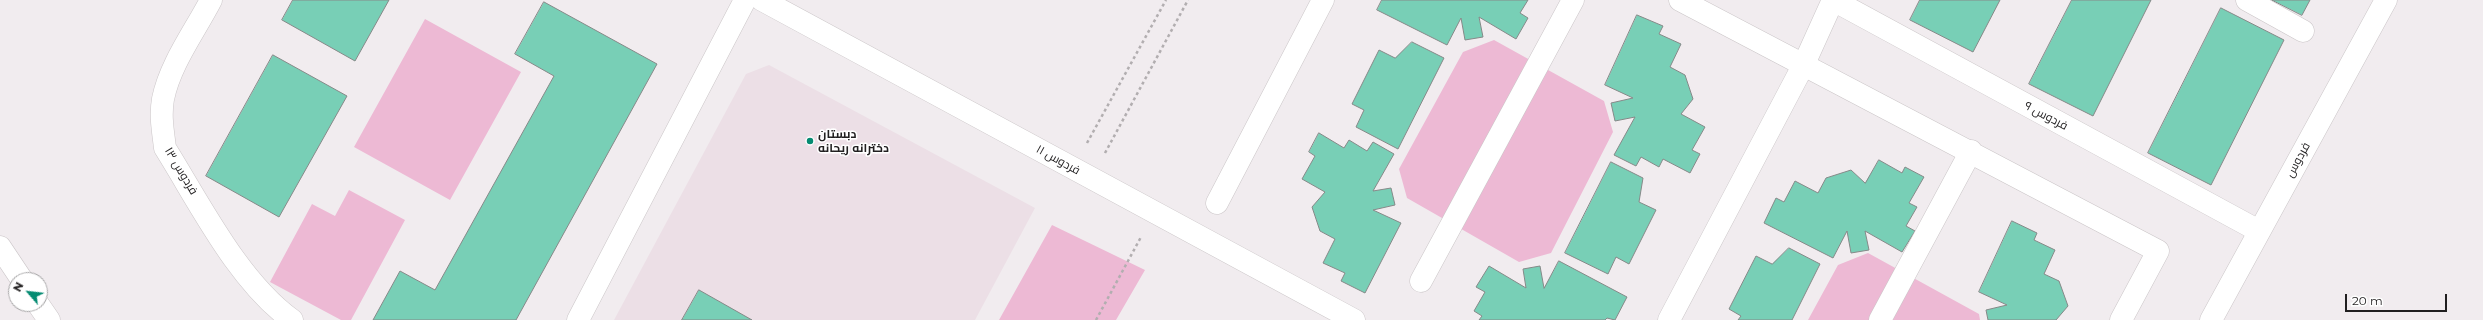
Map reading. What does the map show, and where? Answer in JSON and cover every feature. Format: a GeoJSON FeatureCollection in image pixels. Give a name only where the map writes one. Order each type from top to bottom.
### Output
{"type":"FeatureCollection","features":[{"type":"Feature","properties":{"kind":"street","name":"فردوس ۱۳"},"geometry":{"type":"LineString","coordinates":[[212,0],[171,75],[165,93],[161,123],[165,148],[248,279],[275,308],[292,320]]}},
{"type":"Feature","properties":{"kind":"street"},"geometry":{"type":"LineString","coordinates":[[578,320],[745,0]]}},
{"type":"Feature","properties":{"kind":"street","name":"فردوس ۱۱"},"geometry":{"type":"LineString","coordinates":[[762,0],[1354,320]]}},
{"type":"Feature","properties":{"kind":"street"},"geometry":{"type":"LineString","coordinates":[[1217,203],[1323,0]]}},
{"type":"Feature","properties":{"kind":"street"},"geometry":{"type":"LineString","coordinates":[[1421,281],[1573,0]]}},
{"type":"Feature","properties":{"kind":"street"},"geometry":{"type":"LineString","coordinates":[[1680,0],[1971,151],[2158,251],[2121,320]]}},
{"type":"Feature","properties":{"kind":"street"},"geometry":{"type":"LineString","coordinates":[[1669,320],[1804,64],[1833,0]]}},
{"type":"Feature","properties":{"kind":"street","name":"فردوس ۹"},"geometry":{"type":"LineString","coordinates":[[1833,0],[2259,231]]}},
{"type":"Feature","properties":{"kind":"street"},"geometry":{"type":"LineString","coordinates":[[2247,0],[2303,31]]}},
{"type":"Feature","properties":{"kind":"street","name":"فردوس"},"geometry":{"type":"LineString","coordinates":[[2211,320],[2386,0]]}},
{"type":"Feature","properties":{"kind":"street"},"geometry":{"type":"LineString","coordinates":[[1880,320],[1971,151]]}},
{"type":"Feature","properties":{"kind":"street"},"geometry":{"type":"LineString","coordinates":[[0,247],[17,272]]}},
{"type":"Feature","properties":{"kind":"path"},"geometry":{"type":"LineString","coordinates":[[1073,168],[1166,0]]}},
{"type":"Feature","properties":{"kind":"path"},"geometry":{"type":"LineString","coordinates":[[1091,178],[1188,0]]}},
{"type":"Feature","properties":{"kind":"path"},"geometry":{"type":"LineString","coordinates":[[1096,320],[1154,212]]}},
{"type":"Feature","properties":{"kind":"shaded area"},"geometry":{"type":"Polygon","coordinates":[[[425,19],[521,72],[450,200],[354,147],[425,19]]]}},
{"type":"Feature","properties":{"kind":"shaded area"},"geometry":{"type":"Polygon","coordinates":[[[1494,40],[1604,101],[1613,132],[1551,253],[1519,262],[1407,198],[1399,169],[1463,52],[1494,40]]]}},
{"type":"Feature","properties":{"kind":"shaded area","name":"دبستان دخترانه ریحانه"},"geometry":{"type":"Polygon","coordinates":[[[769,65],[1035,208],[975,320],[614,320],[746,74],[769,65]]]}},
{"type":"Feature","properties":{"kind":"shaded area"},"geometry":{"type":"Polygon","coordinates":[[[349,190],[405,220],[351,320],[341,320],[270,282],[312,204],[335,216],[349,190]]]}},
{"type":"Feature","properties":{"kind":"shaded area"},"geometry":{"type":"Polygon","coordinates":[[[1052,225],[1145,270],[1116,320],[999,320],[1052,225]]]}},
{"type":"Feature","properties":{"kind":"shaded area"},"geometry":{"type":"Polygon","coordinates":[[[1868,253],[1979,314],[1980,320],[1808,320],[1838,265],[1868,253]]]}},
{"type":"Feature","properties":{"kind":"building"},"geometry":{"type":"Polygon","coordinates":[[[293,0],[389,0],[355,61],[282,20],[293,0]]]}},
{"type":"Feature","properties":{"kind":"building"},"geometry":{"type":"Polygon","coordinates":[[[1382,0],[1528,0],[1520,13],[1528,18],[1516,39],[1479,17],[1483,37],[1465,40],[1461,18],[1447,45],[1377,10],[1382,0]]]}},
{"type":"Feature","properties":{"kind":"building"},"geometry":{"type":"Polygon","coordinates":[[[1920,0],[2000,0],[1973,52],[1910,20],[1920,0]]]}},
{"type":"Feature","properties":{"kind":"building"},"geometry":{"type":"Polygon","coordinates":[[[2072,0],[2151,0],[2093,116],[2029,84],[2072,0]]]}},
{"type":"Feature","properties":{"kind":"building"},"geometry":{"type":"Polygon","coordinates":[[[2272,0],[2310,0],[2302,15],[2272,0]]]}},
{"type":"Feature","properties":{"kind":"building"},"geometry":{"type":"Polygon","coordinates":[[[544,2],[657,64],[516,320],[373,320],[400,271],[435,290],[554,76],[515,54],[544,2]]]}},
{"type":"Feature","properties":{"kind":"building"},"geometry":{"type":"Polygon","coordinates":[[[2221,8],[2284,40],[2211,185],[2148,153],[2221,8]]]}},
{"type":"Feature","properties":{"kind":"building"},"geometry":{"type":"Polygon","coordinates":[[[1637,15],[1663,26],[1659,34],[1681,44],[1670,67],[1685,75],[1693,99],[1681,114],[1705,127],[1692,150],[1700,154],[1690,173],[1663,159],[1659,167],[1641,157],[1636,166],[1614,155],[1635,117],[1615,121],[1611,103],[1633,98],[1605,85],[1637,15]]]}},
{"type":"Feature","properties":{"kind":"building"},"geometry":{"type":"Polygon","coordinates":[[[1412,42],[1444,58],[1398,149],[1356,127],[1364,110],[1352,104],[1379,50],[1395,58],[1412,42]]]}},
{"type":"Feature","properties":{"kind":"building"},"geometry":{"type":"Polygon","coordinates":[[[273,55],[347,96],[279,217],[206,176],[273,55]]]}},
{"type":"Feature","properties":{"kind":"building"},"geometry":{"type":"Polygon","coordinates":[[[1319,133],[1344,148],[1349,140],[1367,151],[1373,142],[1394,154],[1373,191],[1391,188],[1395,205],[1373,210],[1401,223],[1365,293],[1341,281],[1345,273],[1323,263],[1335,239],[1320,231],[1312,207],[1325,192],[1302,179],[1315,156],[1309,152],[1319,133]]]}},
{"type":"Feature","properties":{"kind":"building"},"geometry":{"type":"Polygon","coordinates":[[[1879,160],[1902,173],[1905,167],[1924,177],[1909,203],[1917,207],[1906,226],[1915,231],[1902,252],[1865,231],[1869,250],[1851,253],[1847,231],[1833,258],[1764,223],[1776,198],[1784,202],[1795,181],[1818,193],[1826,178],[1851,170],[1865,183],[1879,160]]]}},
{"type":"Feature","properties":{"kind":"building"},"geometry":{"type":"Polygon","coordinates":[[[1611,162],[1643,178],[1639,202],[1656,210],[1629,264],[1616,257],[1608,274],[1565,253],[1611,162]]]}},
{"type":"Feature","properties":{"kind":"building"},"geometry":{"type":"Polygon","coordinates":[[[2012,221],[2037,233],[2034,240],[2055,250],[2044,274],[2059,281],[2068,306],[2056,320],[1988,320],[1986,310],[2007,305],[1979,292],[2012,221]]]}},
{"type":"Feature","properties":{"kind":"building"},"geometry":{"type":"Polygon","coordinates":[[[1789,248],[1820,264],[1792,320],[1738,320],[1741,316],[1729,309],[1756,256],[1772,264],[1789,248]]]}},
{"type":"Feature","properties":{"kind":"building"},"geometry":{"type":"Polygon","coordinates":[[[1559,261],[1627,297],[1615,320],[1607,318],[1605,320],[1479,320],[1482,316],[1474,311],[1485,292],[1476,287],[1489,266],[1526,288],[1523,269],[1540,266],[1544,288],[1559,261]]]}},
{"type":"Feature","properties":{"kind":"building"},"geometry":{"type":"Polygon","coordinates":[[[699,290],[752,320],[682,320],[699,290]]]}},
{"type":"Feature","properties":{"kind":"place","name":"دبستان دخترانه ریحانه"},"geometry":{"type":"Point","coordinates":[810,141]}}]}
